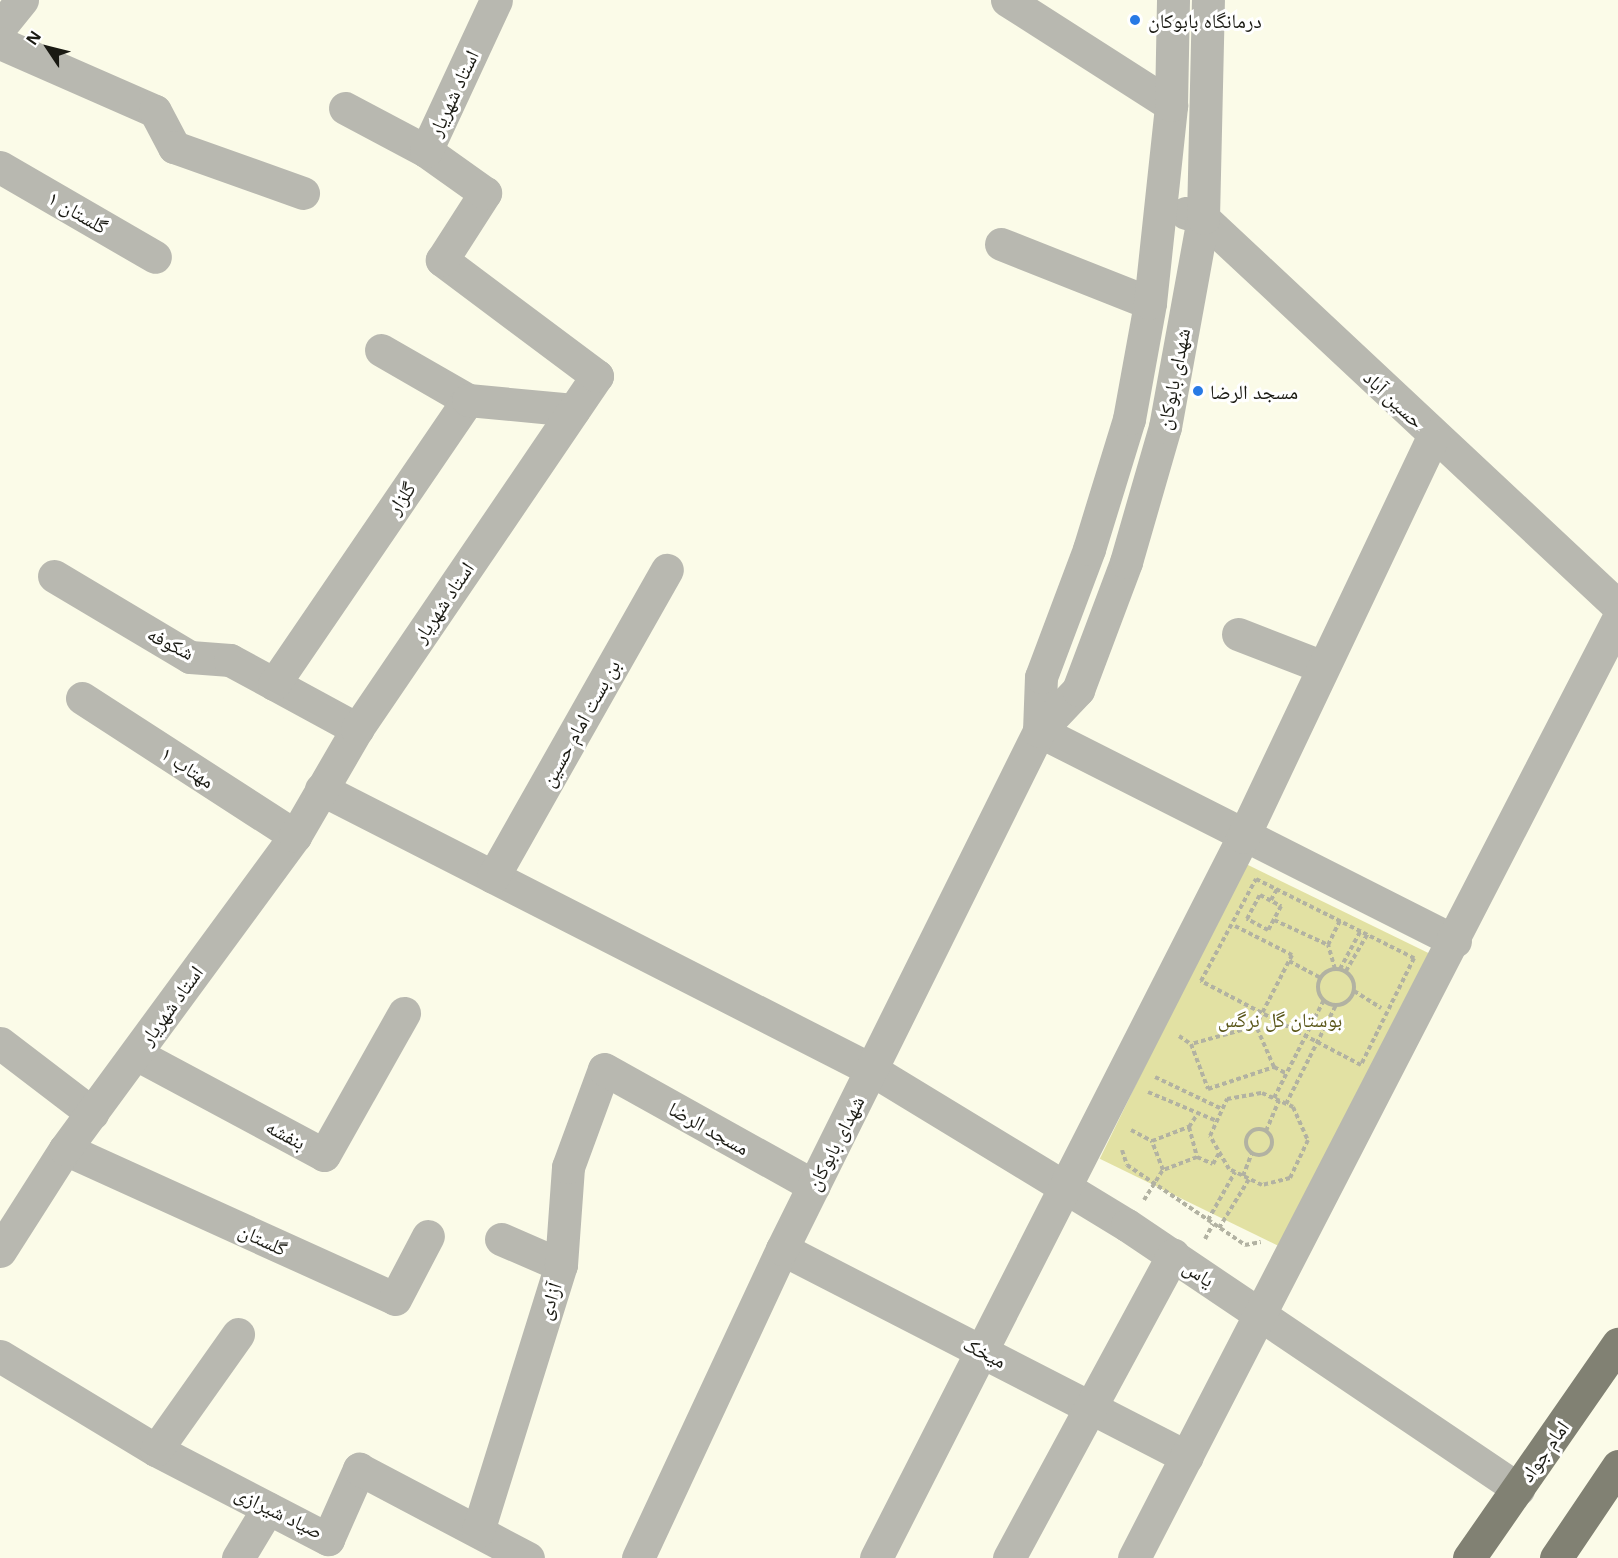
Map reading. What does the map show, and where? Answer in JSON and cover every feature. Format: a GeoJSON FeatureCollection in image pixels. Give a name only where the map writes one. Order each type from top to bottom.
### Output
{"type":"FeatureCollection","features":[{"type":"Feature","properties":{"kind":"main road","name":"امام جواد"},"geometry":{"type":"LineString","coordinates":[[1469,1558],[1618,1344]]}},
{"type":"Feature","properties":{"kind":"main road"},"geometry":{"type":"LineString","coordinates":[[1556,1558],[1618,1466]]}},
{"type":"Feature","properties":{"kind":"street"},"geometry":{"type":"LineString","coordinates":[[0,27],[22,0]]}},
{"type":"Feature","properties":{"kind":"street","name":"استاد شهریار"},"geometry":{"type":"LineString","coordinates":[[0,1251],[65,1149],[295,836],[357,729],[597,376],[442,260],[485,193],[426,151],[496,0]]}},
{"type":"Feature","properties":{"kind":"street"},"geometry":{"type":"LineString","coordinates":[[1007,0],[1171,105]]}},
{"type":"Feature","properties":{"kind":"street","name":"شهدای بابوکان"},"geometry":{"type":"LineString","coordinates":[[1039,731],[1041,677],[1089,549],[1129,419],[1150,303],[1163,207],[1171,105],[1173,0]]}},
{"type":"Feature","properties":{"kind":"street","name":"شهدای بابوکان"},"geometry":{"type":"LineString","coordinates":[[638,1558],[782,1249],[1039,731],[1077,690],[1126,562],[1165,427],[1203,218],[1208,0]]}},
{"type":"Feature","properties":{"kind":"street"},"geometry":{"type":"LineString","coordinates":[[0,43],[155,111],[174,147],[303,193]]}},
{"type":"Feature","properties":{"kind":"street"},"geometry":{"type":"LineString","coordinates":[[345,108],[426,151]]}},
{"type":"Feature","properties":{"kind":"street","name":"گلستان ۱"},"geometry":{"type":"LineString","coordinates":[[0,167],[155,257]]}},
{"type":"Feature","properties":{"kind":"street","name":"حسین آباد"},"geometry":{"type":"LineString","coordinates":[[1163,207],[1203,218],[1433,436],[1618,606]]}},
{"type":"Feature","properties":{"kind":"street"},"geometry":{"type":"LineString","coordinates":[[1001,244],[1150,303]]}},
{"type":"Feature","properties":{"kind":"street"},"geometry":{"type":"LineString","coordinates":[[381,350],[468,400],[574,410]]}},
{"type":"Feature","properties":{"kind":"street","name":"گلزار"},"geometry":{"type":"LineString","coordinates":[[274,684],[468,400]]}},
{"type":"Feature","properties":{"kind":"street"},"geometry":{"type":"LineString","coordinates":[[876,1558],[1243,837],[1433,436]]}},
{"type":"Feature","properties":{"kind":"street","name":"بن بست امام حسین"},"geometry":{"type":"LineString","coordinates":[[494,877],[667,570]]}},
{"type":"Feature","properties":{"kind":"street","name":"شکوفه"},"geometry":{"type":"LineString","coordinates":[[54,576],[190,657],[230,660],[357,729]]}},
{"type":"Feature","properties":{"kind":"street"},"geometry":{"type":"LineString","coordinates":[[1134,1558],[1455,941],[1618,619]]}},
{"type":"Feature","properties":{"kind":"street"},"geometry":{"type":"LineString","coordinates":[[1238,634],[1323,667]]}},
{"type":"Feature","properties":{"kind":"street","name":"مهتاب ۱"},"geometry":{"type":"LineString","coordinates":[[82,698],[295,836]]}},
{"type":"Feature","properties":{"kind":"street"},"geometry":{"type":"LineString","coordinates":[[1039,731],[1243,837],[1455,941]]}},
{"type":"Feature","properties":{"kind":"street","name":"یاس"},"geometry":{"type":"LineString","coordinates":[[321,789],[872,1070],[1066,1186],[1173,1255],[1518,1489]]}},
{"type":"Feature","properties":{"kind":"street","name":"بنفشه"},"geometry":{"type":"LineString","coordinates":[[136,1053],[324,1155],[405,1013]]}},
{"type":"Feature","properties":{"kind":"street"},"geometry":{"type":"LineString","coordinates":[[0,1043],[92,1113]]}},
{"type":"Feature","properties":{"kind":"street","name":"مسجد الرضا"},"geometry":{"type":"LineString","coordinates":[[604,1069],[814,1186]]}},
{"type":"Feature","properties":{"kind":"street","name":"آزادی"},"geometry":{"type":"LineString","coordinates":[[478,1531],[561,1265],[568,1167],[604,1069]]}},
{"type":"Feature","properties":{"kind":"street","name":"گلستان"},"geometry":{"type":"LineString","coordinates":[[65,1149],[395,1299],[428,1236]]}},
{"type":"Feature","properties":{"kind":"street"},"geometry":{"type":"LineString","coordinates":[[501,1239],[561,1265]]}},
{"type":"Feature","properties":{"kind":"street","name":"میخک"},"geometry":{"type":"LineString","coordinates":[[782,1249],[1187,1457]]}},
{"type":"Feature","properties":{"kind":"street"},"geometry":{"type":"LineString","coordinates":[[1009,1558],[1173,1255]]}},
{"type":"Feature","properties":{"kind":"street"},"geometry":{"type":"LineString","coordinates":[[156,1450],[238,1334]]}},
{"type":"Feature","properties":{"kind":"street","name":"صیاد شیرازی"},"geometry":{"type":"LineString","coordinates":[[0,1356],[156,1450],[328,1539],[359,1469],[528,1558]]}},
{"type":"Feature","properties":{"kind":"street"},"geometry":{"type":"LineString","coordinates":[[238,1558],[268,1508]]}},
{"type":"Feature","properties":{"kind":"path"},"geometry":{"type":"LineString","coordinates":[[1196,992],[1256,879],[1368,933],[1414,958],[1356,1075]]}},
{"type":"Feature","properties":{"kind":"path"},"geometry":{"type":"LineString","coordinates":[[1271,900],[1277,889]]}},
{"type":"Feature","properties":{"kind":"path"},"geometry":{"type":"LineString","coordinates":[[1260,895],[1281,906],[1274,920],[1268,930],[1247,919],[1260,895]]}},
{"type":"Feature","properties":{"kind":"path"},"geometry":{"type":"LineString","coordinates":[[1335,969],[1328,945],[1341,919]]}},
{"type":"Feature","properties":{"kind":"path"},"geometry":{"type":"LineString","coordinates":[[1274,920],[1328,945]]}},
{"type":"Feature","properties":{"kind":"path"},"geometry":{"type":"LineString","coordinates":[[1232,924],[1292,955],[1256,1026],[1274,1067],[1287,1074]]}},
{"type":"Feature","properties":{"kind":"path"},"geometry":{"type":"LineString","coordinates":[[1250,933],[1256,924]]}},
{"type":"Feature","properties":{"kind":"path"},"geometry":{"type":"LineString","coordinates":[[1340,969],[1362,930]]}},
{"type":"Feature","properties":{"kind":"path"},"geometry":{"type":"LineString","coordinates":[[1346,971],[1368,933]]}},
{"type":"Feature","properties":{"kind":"path"},"geometry":{"type":"LineString","coordinates":[[1289,961],[1321,978]]}},
{"type":"Feature","properties":{"kind":"path"},"geometry":{"type":"LineString","coordinates":[[1335,969],[1340,969],[1346,971],[1353,980],[1354,991],[1347,1001],[1336,1005],[1324,1000],[1319,990],[1321,978],[1335,969]]}},
{"type":"Feature","properties":{"kind":"path"},"geometry":{"type":"LineString","coordinates":[[1201,981],[1361,1065]]}},
{"type":"Feature","properties":{"kind":"path"},"geometry":{"type":"LineString","coordinates":[[1354,991],[1387,1012]]}},
{"type":"Feature","properties":{"kind":"path"},"geometry":{"type":"LineString","coordinates":[[1266,1131],[1250,1134],[1247,1146],[1252,1153],[1264,1155],[1270,1149],[1272,1142],[1266,1131],[1277,1100],[1287,1074],[1324,1000]]}},
{"type":"Feature","properties":{"kind":"path"},"geometry":{"type":"LineString","coordinates":[[1286,1104],[1336,1005]]}},
{"type":"Feature","properties":{"kind":"path"},"geometry":{"type":"LineString","coordinates":[[1170,1045],[1181,1024]]}},
{"type":"Feature","properties":{"kind":"path"},"geometry":{"type":"LineString","coordinates":[[1191,1044],[1256,1026]]}},
{"type":"Feature","properties":{"kind":"path"},"geometry":{"type":"LineString","coordinates":[[1175,1034],[1191,1044],[1208,1089]]}},
{"type":"Feature","properties":{"kind":"path"},"geometry":{"type":"LineString","coordinates":[[1143,1101],[1160,1066]]}},
{"type":"Feature","properties":{"kind":"path"},"geometry":{"type":"LineString","coordinates":[[1203,1099],[1208,1089],[1274,1067]]}},
{"type":"Feature","properties":{"kind":"path"},"geometry":{"type":"LineString","coordinates":[[1155,1077],[1222,1109]]}},
{"type":"Feature","properties":{"kind":"path"},"geometry":{"type":"LineString","coordinates":[[1148,1091],[1217,1121]]}},
{"type":"Feature","properties":{"kind":"path"},"geometry":{"type":"LineString","coordinates":[[1262,1093],[1277,1100],[1293,1107],[1308,1140],[1290,1178],[1263,1185],[1235,1172],[1210,1136],[1227,1099],[1262,1093]]}},
{"type":"Feature","properties":{"kind":"path"},"geometry":{"type":"LineString","coordinates":[[1152,1141],[1189,1127],[1198,1113]]}},
{"type":"Feature","properties":{"kind":"path"},"geometry":{"type":"LineString","coordinates":[[1125,1137],[1134,1120]]}},
{"type":"Feature","properties":{"kind":"path"},"geometry":{"type":"LineString","coordinates":[[1189,1127],[1197,1156],[1213,1164],[1219,1152]]}},
{"type":"Feature","properties":{"kind":"path"},"geometry":{"type":"LineString","coordinates":[[1129,1129],[1152,1141],[1163,1170]]}},
{"type":"Feature","properties":{"kind":"path"},"geometry":{"type":"LineString","coordinates":[[1121,1146],[1126,1165],[1245,1245],[1270,1240]]}},
{"type":"Feature","properties":{"kind":"path"},"geometry":{"type":"LineString","coordinates":[[1243,1176],[1252,1153]]}},
{"type":"Feature","properties":{"kind":"path"},"geometry":{"type":"LineString","coordinates":[[1155,1185],[1163,1170],[1197,1156]]}},
{"type":"Feature","properties":{"kind":"path"},"geometry":{"type":"LineString","coordinates":[[1208,1220],[1235,1172]]}},
{"type":"Feature","properties":{"kind":"path"},"geometry":{"type":"LineString","coordinates":[[1220,1228],[1250,1179]]}},
{"type":"Feature","properties":{"kind":"green space","name":"بوستان گل نرگس"},"geometry":{"type":"Polygon","coordinates":[[[1244,863],[1435,956],[1290,1252],[1100,1159],[1244,863]]]}},
{"type":"Feature","properties":{"kind":"place","name":"درمانگاه بابوکان"},"geometry":{"type":"Point","coordinates":[1135,20]}},
{"type":"Feature","properties":{"kind":"place","name":"مسجد الرضا"},"geometry":{"type":"Point","coordinates":[1198,391]}}]}
